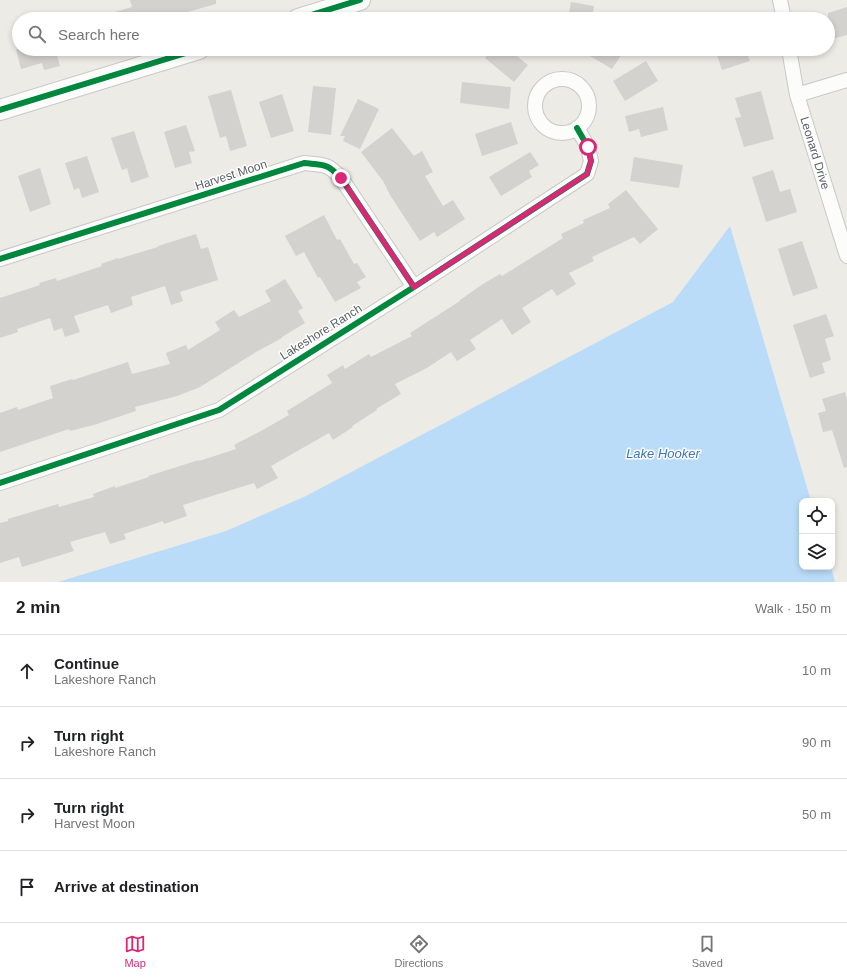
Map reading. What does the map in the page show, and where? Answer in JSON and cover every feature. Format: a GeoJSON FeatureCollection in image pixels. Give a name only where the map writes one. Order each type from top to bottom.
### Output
{"type":"FeatureCollection","features":[{"type":"Feature","properties":{"kind":"street"},"geometry":{"type":"LineString","coordinates":[[321,12],[360,0]]}},
{"type":"Feature","properties":{"kind":"street"},"geometry":{"type":"LineString","coordinates":[[780,0],[783,12]]}},
{"type":"Feature","properties":{"kind":"street"},"geometry":{"type":"LineString","coordinates":[[0,110],[176,56]]}},
{"type":"Feature","properties":{"kind":"street","name":"Leonard Drive"},"geometry":{"type":"LineString","coordinates":[[790,56],[797,95],[847,256]]}},
{"type":"Feature","properties":{"kind":"street"},"geometry":{"type":"LineString","coordinates":[[797,95],[847,80]]}},
{"type":"Feature","properties":{"kind":"street","name":"Lakeshore Ranch"},"geometry":{"type":"LineString","coordinates":[[0,483],[219,410],[414,287],[587,174],[591,161],[588,147],[577,128]]}},
{"type":"Feature","properties":{"kind":"street","name":"Harvest Moon"},"geometry":{"type":"LineString","coordinates":[[0,259],[304,163],[324,165],[333,170],[341,178],[414,287]]}},
{"type":"Feature","properties":{"kind":"water","name":"Lake Hooker"},"geometry":{"type":"Polygon","coordinates":[[[730,226],[810,498],[799,498],[799,570],[832,570],[835,582],[58,582],[226,531],[306,496],[673,302],[730,226]]]}},
{"type":"Feature","properties":{"kind":"building"},"geometry":{"type":"Polygon","coordinates":[[[130,0],[216,0],[216,4],[187,12],[114,12],[132,7],[130,0]]]}},
{"type":"Feature","properties":{"kind":"building"},"geometry":{"type":"Polygon","coordinates":[[[571,2],[594,6],[593,12],[569,12],[571,2]]]}},
{"type":"Feature","properties":{"kind":"building"},"geometry":{"type":"Polygon","coordinates":[[[847,7],[847,35],[835,38],[835,12],[831,12],[847,7]]]}},
{"type":"Feature","properties":{"kind":"building"},"geometry":{"type":"Polygon","coordinates":[[[18,56],[57,56],[60,66],[44,70],[42,63],[21,69],[18,56]]]}},
{"type":"Feature","properties":{"kind":"building"},"geometry":{"type":"Polygon","coordinates":[[[487,56],[517,56],[528,65],[514,82],[485,58],[487,56]]]}},
{"type":"Feature","properties":{"kind":"building"},"geometry":{"type":"Polygon","coordinates":[[[590,56],[620,56],[612,69],[590,56]]]}},
{"type":"Feature","properties":{"kind":"building"},"geometry":{"type":"Polygon","coordinates":[[[717,56],[748,56],[750,61],[722,70],[717,56]]]}},
{"type":"Feature","properties":{"kind":"building"},"geometry":{"type":"Polygon","coordinates":[[[646,61],[658,81],[625,101],[613,81],[646,61]]]}},
{"type":"Feature","properties":{"kind":"building"},"geometry":{"type":"Polygon","coordinates":[[[462,82],[511,87],[509,109],[460,103],[462,82]]]}},
{"type":"Feature","properties":{"kind":"building"},"geometry":{"type":"Polygon","coordinates":[[[313,86],[336,88],[331,135],[308,132],[313,86]]]}},
{"type":"Feature","properties":{"kind":"building"},"geometry":{"type":"Polygon","coordinates":[[[231,90],[247,146],[230,151],[226,136],[220,138],[208,96],[231,90]]]}},
{"type":"Feature","properties":{"kind":"building"},"geometry":{"type":"Polygon","coordinates":[[[761,91],[774,139],[744,147],[735,118],[741,117],[735,98],[761,91]]]}},
{"type":"Feature","properties":{"kind":"building"},"geometry":{"type":"Polygon","coordinates":[[[282,94],[294,131],[271,138],[259,102],[282,94]]]}},
{"type":"Feature","properties":{"kind":"building"},"geometry":{"type":"Polygon","coordinates":[[[358,99],[379,109],[360,149],[343,141],[345,136],[340,136],[358,99]]]}},
{"type":"Feature","properties":{"kind":"building"},"geometry":{"type":"Polygon","coordinates":[[[663,107],[668,130],[641,137],[639,129],[629,132],[625,116],[663,107]]]}},
{"type":"Feature","properties":{"kind":"building"},"geometry":{"type":"Polygon","coordinates":[[[511,122],[518,144],[482,156],[475,134],[511,122]]]}},
{"type":"Feature","properties":{"kind":"building"},"geometry":{"type":"Polygon","coordinates":[[[186,125],[195,151],[189,152],[192,163],[175,168],[164,132],[186,125]]]}},
{"type":"Feature","properties":{"kind":"building"},"geometry":{"type":"Polygon","coordinates":[[[392,128],[414,156],[422,151],[433,172],[425,176],[443,206],[453,200],[465,219],[437,237],[434,232],[420,241],[390,195],[383,181],[361,152],[392,128]]]}},
{"type":"Feature","properties":{"kind":"building"},"geometry":{"type":"Polygon","coordinates":[[[134,131],[149,177],[131,183],[127,168],[122,170],[111,138],[134,131]]]}},
{"type":"Feature","properties":{"kind":"building"},"geometry":{"type":"Polygon","coordinates":[[[530,152],[539,165],[529,171],[532,177],[501,196],[489,177],[530,152]]]}},
{"type":"Feature","properties":{"kind":"building"},"geometry":{"type":"Polygon","coordinates":[[[87,156],[99,192],[82,198],[79,188],[74,190],[65,163],[87,156]]]}},
{"type":"Feature","properties":{"kind":"building"},"geometry":{"type":"Polygon","coordinates":[[[634,157],[683,165],[679,188],[630,181],[634,157]]]}},
{"type":"Feature","properties":{"kind":"building"},"geometry":{"type":"Polygon","coordinates":[[[40,168],[51,204],[30,212],[18,176],[40,168]]]}},
{"type":"Feature","properties":{"kind":"building"},"geometry":{"type":"Polygon","coordinates":[[[773,170],[780,192],[790,189],[797,212],[766,222],[752,177],[773,170]]]}},
{"type":"Feature","properties":{"kind":"building"},"geometry":{"type":"Polygon","coordinates":[[[626,190],[658,229],[640,244],[634,237],[592,257],[594,261],[569,273],[576,284],[557,296],[552,289],[522,308],[531,322],[512,335],[502,319],[470,340],[476,349],[457,361],[451,352],[427,368],[395,384],[401,394],[376,409],[377,410],[352,426],[353,427],[333,440],[329,433],[271,466],[278,478],[257,489],[254,483],[183,505],[187,516],[164,524],[163,521],[124,534],[126,539],[110,544],[105,532],[70,542],[74,551],[22,567],[19,557],[0,563],[0,523],[8,521],[8,519],[58,504],[59,507],[94,497],[93,494],[115,486],[115,488],[149,477],[148,476],[236,449],[234,445],[289,415],[287,411],[332,383],[327,375],[343,365],[345,369],[369,354],[371,357],[412,336],[410,333],[460,301],[483,284],[500,274],[502,276],[563,238],[561,234],[584,223],[583,220],[610,208],[608,204],[626,190]]]}},
{"type":"Feature","properties":{"kind":"building"},"geometry":{"type":"Polygon","coordinates":[[[324,215],[337,240],[340,239],[354,264],[357,263],[366,277],[357,282],[361,288],[335,302],[320,277],[318,278],[304,252],[296,256],[285,236],[324,215]]]}},
{"type":"Feature","properties":{"kind":"building"},"geometry":{"type":"Polygon","coordinates":[[[196,234],[201,249],[208,247],[218,280],[180,292],[183,301],[171,305],[165,286],[131,297],[133,305],[111,313],[108,305],[74,316],[80,332],[65,337],[62,328],[54,331],[50,318],[17,329],[18,332],[0,338],[0,298],[40,285],[39,283],[56,278],[57,281],[102,266],[101,264],[118,258],[158,247],[196,234]]]}},
{"type":"Feature","properties":{"kind":"building"},"geometry":{"type":"Polygon","coordinates":[[[802,241],[818,288],[793,296],[778,249],[802,241]]]}},
{"type":"Feature","properties":{"kind":"building"},"geometry":{"type":"Polygon","coordinates":[[[285,279],[303,308],[298,311],[305,323],[282,338],[256,352],[200,387],[177,396],[135,407],[136,411],[97,424],[70,431],[69,429],[0,452],[0,413],[17,407],[18,410],[53,398],[50,386],[128,362],[132,374],[170,364],[166,353],[186,345],[188,350],[220,330],[215,322],[234,310],[239,317],[271,301],[265,291],[285,279]]]}},
{"type":"Feature","properties":{"kind":"building"},"geometry":{"type":"Polygon","coordinates":[[[826,314],[834,336],[825,339],[831,360],[822,363],[825,373],[810,378],[793,325],[826,314]]]}},
{"type":"Feature","properties":{"kind":"building"},"geometry":{"type":"Polygon","coordinates":[[[845,392],[847,399],[847,467],[844,468],[832,430],[823,432],[818,413],[826,411],[822,399],[845,392]]]}},
{"type":"Feature","properties":{"kind":"cycle path"},"geometry":{"type":"LineString","coordinates":[[321,12],[360,0]]}},
{"type":"Feature","properties":{"kind":"cycle path"},"geometry":{"type":"LineString","coordinates":[[0,110],[176,56]]}},
{"type":"Feature","properties":{"kind":"cycle path"},"geometry":{"type":"LineString","coordinates":[[0,483],[219,410],[414,287],[587,174],[591,161],[588,147],[577,128]]}},
{"type":"Feature","properties":{"kind":"cycle path"},"geometry":{"type":"LineString","coordinates":[[0,259],[304,163],[328,167],[341,178],[414,287]]}},
{"type":"Feature","properties":{"kind":"route"},"geometry":{"type":"LineString","coordinates":[[341,178],[414,287],[587,174],[591,161],[588,147]]}}]}
